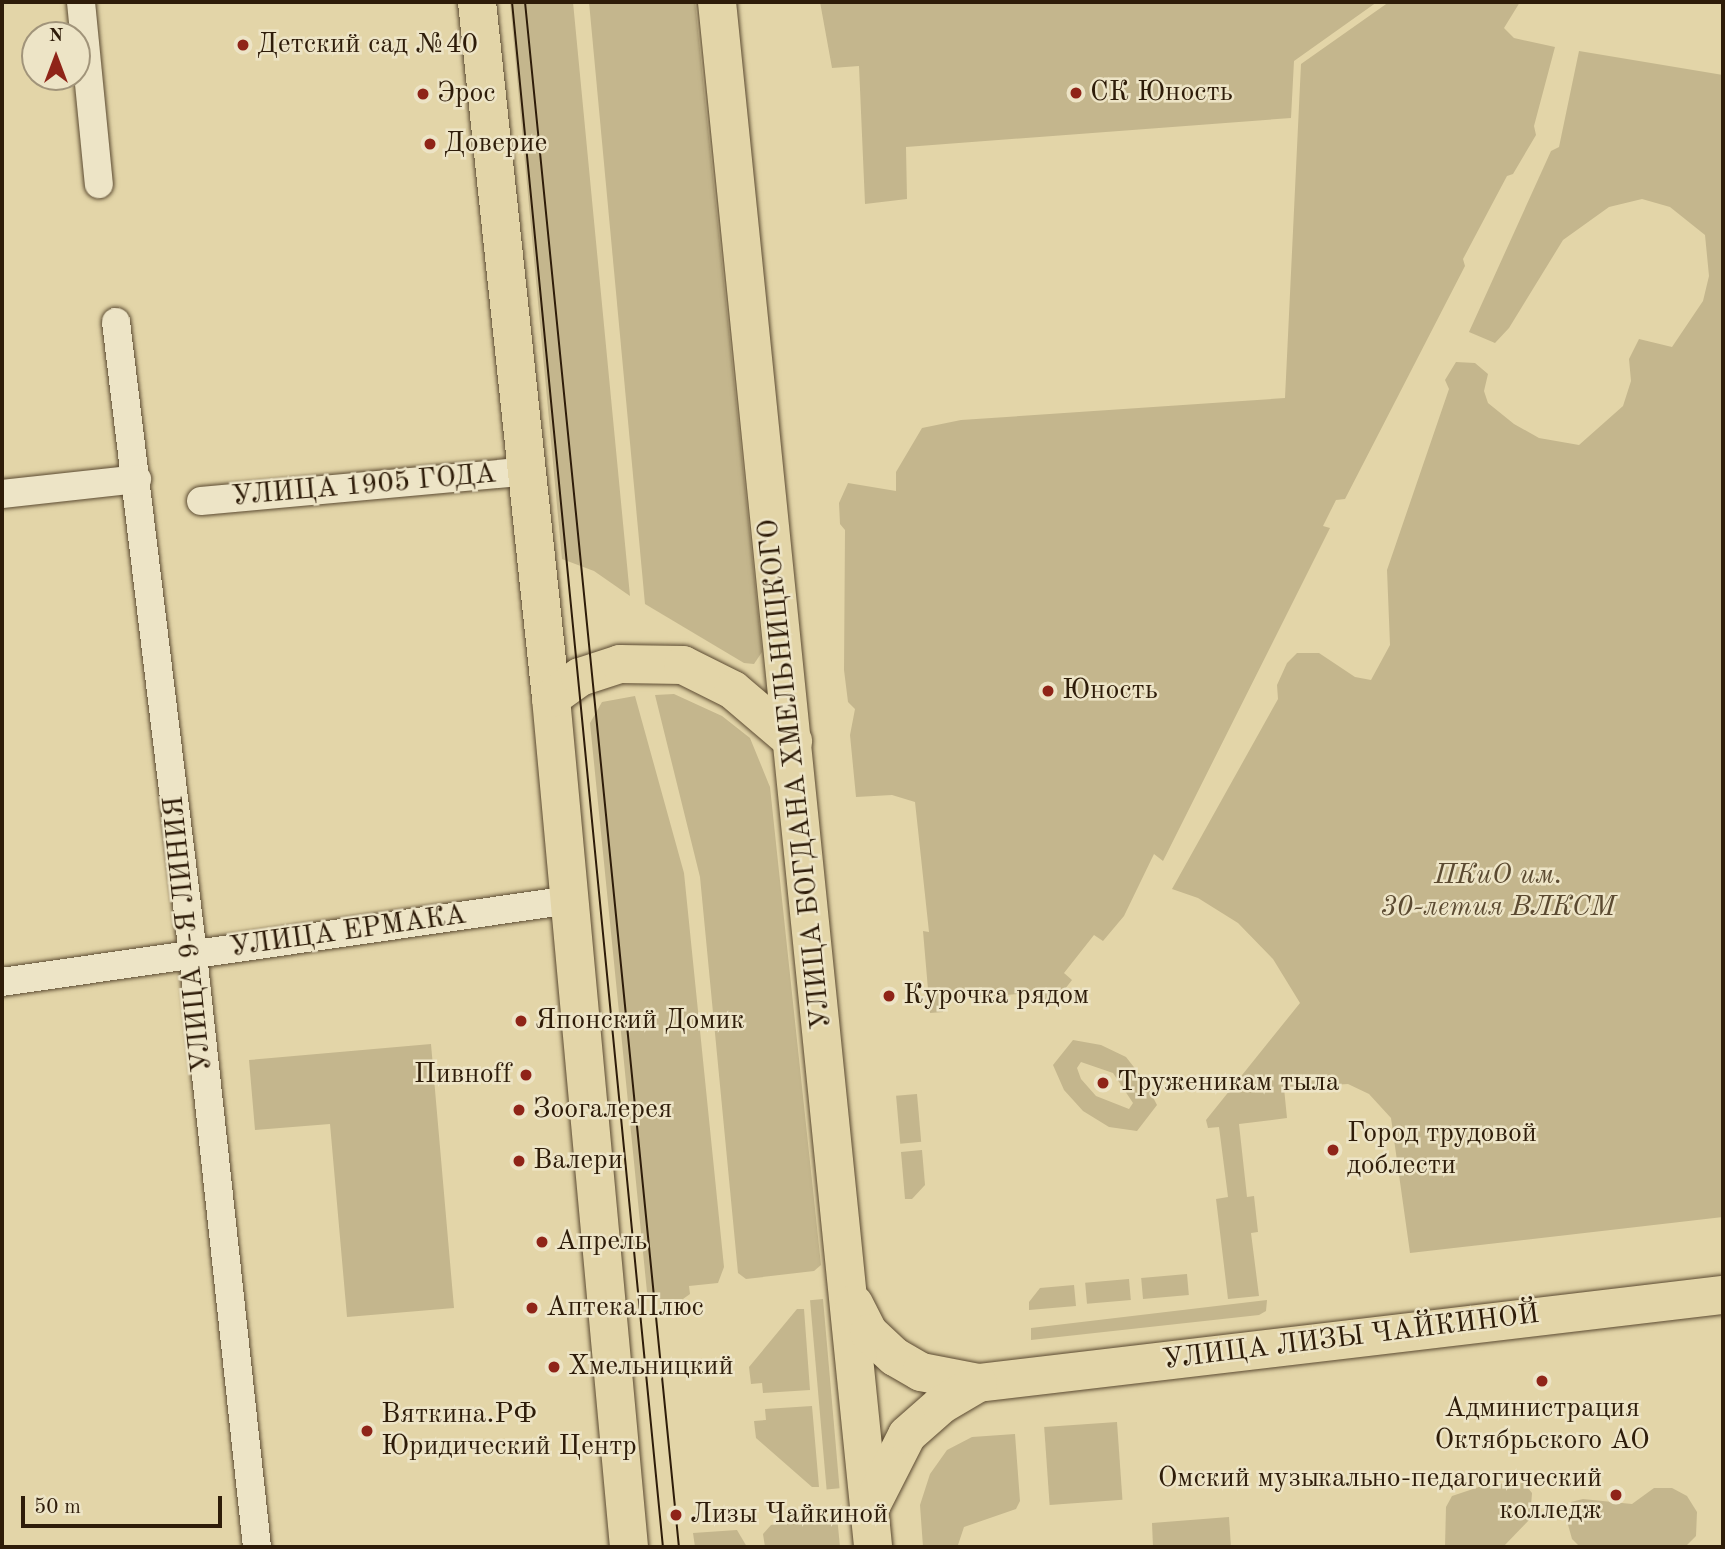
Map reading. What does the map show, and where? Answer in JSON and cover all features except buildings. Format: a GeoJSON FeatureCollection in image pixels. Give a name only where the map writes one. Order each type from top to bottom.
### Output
{"type":"FeatureCollection","features":[{"type":"Feature","properties":{"kind":"main road"},"geometry":{"type":"LineString","coordinates":[[477,2],[551,698],[629,1547]]}},
{"type":"Feature","properties":{"kind":"main road","name":"УЛИЦА БОГДАНА ХМЕЛЬНИЦКОГО"},"geometry":{"type":"LineString","coordinates":[[718,2],[851,1300],[873,1547]]}},
{"type":"Feature","properties":{"kind":"main road"},"geometry":{"type":"LineString","coordinates":[[551,698],[580,677],[620,664],[683,665],[733,690],[793,741]]}},
{"type":"Feature","properties":{"kind":"main road","name":"УЛИЦА ЛИЗЫ ЧАЙКИНОЙ"},"geometry":{"type":"LineString","coordinates":[[978,1383],[1723,1295]]}},
{"type":"Feature","properties":{"kind":"main road"},"geometry":{"type":"LineString","coordinates":[[851,1300],[869,1333],[895,1357],[921,1372],[978,1383]]}},
{"type":"Feature","properties":{"kind":"main road"},"geometry":{"type":"LineString","coordinates":[[870,1508],[907,1435],[941,1405],[978,1383]]}},
{"type":"Feature","properties":{"kind":"street"},"geometry":{"type":"LineString","coordinates":[[81,2],[99,184]]}},
{"type":"Feature","properties":{"kind":"street","name":"УЛИЦА 9-Я ЛИНИЯ"},"geometry":{"type":"LineString","coordinates":[[116,322],[137,479],[192,955],[257,1547]]}},
{"type":"Feature","properties":{"kind":"street","name":"УЛИЦА 1905 ГОДА"},"geometry":{"type":"LineString","coordinates":[[201,501],[528,471]]}},
{"type":"Feature","properties":{"kind":"street"},"geometry":{"type":"LineString","coordinates":[[2,494],[137,479]]}},
{"type":"Feature","properties":{"kind":"street","name":"УЛИЦА ЕРМАКА"},"geometry":{"type":"LineString","coordinates":[[2,982],[570,900]]}},
{"type":"Feature","properties":{"kind":"green space"},"geometry":{"type":"Polygon","coordinates":[[[510,2],[573,2],[630,596],[594,571],[562,559],[510,2]]]}},
{"type":"Feature","properties":{"kind":"green space"},"geometry":{"type":"Polygon","coordinates":[[[589,2],[695,2],[762,652],[754,664],[744,663],[645,604],[589,2]]]}},
{"type":"Feature","properties":{"kind":"green space","name":"СК Юность"},"geometry":{"type":"Polygon","coordinates":[[[820,2],[1377,2],[1294,61],[1291,118],[906,147],[907,199],[865,204],[859,66],[832,68],[820,2]]]}},
{"type":"Feature","properties":{"kind":"green space"},"geometry":{"type":"Polygon","coordinates":[[[1389,2],[1520,2],[1504,28],[1514,38],[1555,47],[1534,126],[1536,135],[1513,174],[1507,176],[1463,259],[1465,266],[1345,499],[1336,500],[1323,526],[1330,528],[1163,861],[1154,854],[1124,916],[1103,941],[1094,935],[1064,973],[1072,980],[1054,1003],[1045,1004],[1043,992],[943,1000],[943,1012],[930,1013],[923,931],[929,932],[915,802],[892,795],[856,797],[850,735],[855,709],[848,702],[844,670],[845,530],[840,524],[839,503],[848,483],[896,491],[896,472],[922,428],[961,420],[1285,398],[1301,64],[1389,2]]]}},
{"type":"Feature","properties":{"kind":"green space","name":"ПКиО им. 30-летия ВЛКСМ"},"geometry":{"type":"Polygon","coordinates":[[[1579,51],[1723,75],[1723,1217],[1410,1253],[1391,1118],[1369,1094],[1348,1084],[1284,1088],[1287,1118],[1239,1124],[1247,1197],[1254,1196],[1258,1232],[1251,1233],[1259,1296],[1228,1299],[1216,1199],[1228,1197],[1219,1127],[1208,1128],[1206,1120],[1300,1003],[1273,959],[1238,923],[1198,898],[1172,889],[1278,699],[1277,685],[1287,663],[1297,653],[1319,653],[1355,677],[1371,680],[1390,645],[1387,570],[1449,389],[1445,380],[1456,362],[1475,363],[1488,374],[1484,391],[1488,403],[1514,424],[1539,438],[1579,445],[1623,406],[1631,381],[1629,359],[1639,339],[1672,347],[1703,301],[1709,276],[1705,235],[1670,207],[1642,199],[1609,207],[1563,240],[1509,328],[1495,343],[1469,332],[1551,151],[1559,147],[1579,51]]]}},
{"type":"Feature","properties":{"kind":"green space"},"geometry":{"type":"Polygon","coordinates":[[[674,694],[722,716],[750,738],[770,787],[821,1265],[814,1271],[746,1279],[738,1273],[700,877],[655,695],[674,694]]]}},
{"type":"Feature","properties":{"kind":"green space"},"geometry":{"type":"Polygon","coordinates":[[[635,696],[684,873],[724,1267],[718,1283],[689,1286],[690,1294],[683,1299],[659,1299],[647,1292],[590,723],[602,702],[635,696]]]}},
{"type":"Feature","properties":{"kind":"green space"},"geometry":{"type":"Polygon","coordinates":[[[1073,1040],[1101,1045],[1126,1057],[1144,1080],[1157,1105],[1137,1131],[1109,1127],[1083,1111],[1064,1090],[1053,1065],[1073,1040]],[[1081,1062],[1077,1068],[1081,1079],[1096,1096],[1129,1109],[1133,1103],[1113,1073],[1081,1062]]]}},
{"type":"Feature","properties":{"kind":"green space"},"geometry":{"type":"Polygon","coordinates":[[[431,1044],[454,1308],[347,1317],[330,1124],[255,1130],[249,1060],[431,1044]]]}},
{"type":"Feature","properties":{"kind":"green space"},"geometry":{"type":"Polygon","coordinates":[[[917,1094],[921,1142],[900,1144],[896,1096],[917,1094]]]}},
{"type":"Feature","properties":{"kind":"green space"},"geometry":{"type":"Polygon","coordinates":[[[922,1150],[925,1185],[912,1199],[905,1199],[901,1152],[922,1150]]]}},
{"type":"Feature","properties":{"kind":"green space"},"geometry":{"type":"Polygon","coordinates":[[[1187,1274],[1189,1295],[1143,1299],[1141,1278],[1187,1274]]]}},
{"type":"Feature","properties":{"kind":"green space"},"geometry":{"type":"Polygon","coordinates":[[[1129,1279],[1131,1300],[1087,1304],[1085,1283],[1129,1279]]]}},
{"type":"Feature","properties":{"kind":"green space"},"geometry":{"type":"Polygon","coordinates":[[[1074,1285],[1076,1306],[1029,1310],[1029,1302],[1040,1288],[1074,1285]]]}},
{"type":"Feature","properties":{"kind":"green space"},"geometry":{"type":"Polygon","coordinates":[[[823,1299],[840,1488],[827,1489],[810,1300],[823,1299]]]}},
{"type":"Feature","properties":{"kind":"green space"},"geometry":{"type":"Polygon","coordinates":[[[1267,1300],[1266,1311],[1259,1315],[1031,1340],[1031,1328],[1267,1300]]]}},
{"type":"Feature","properties":{"kind":"green space"},"geometry":{"type":"Polygon","coordinates":[[[797,1309],[804,1309],[810,1390],[763,1393],[762,1383],[751,1384],[749,1367],[797,1309]]]}},
{"type":"Feature","properties":{"kind":"green space"},"geometry":{"type":"Polygon","coordinates":[[[812,1406],[819,1487],[812,1487],[756,1438],[754,1421],[766,1420],[765,1409],[812,1406]]]}},
{"type":"Feature","properties":{"kind":"green space"},"geometry":{"type":"Polygon","coordinates":[[[1117,1422],[1122,1500],[1050,1505],[1044,1427],[1117,1422]]]}},
{"type":"Feature","properties":{"kind":"green space"},"geometry":{"type":"Polygon","coordinates":[[[1015,1434],[1020,1501],[1016,1509],[964,1527],[958,1545],[923,1547],[920,1505],[930,1474],[947,1450],[972,1437],[1015,1434]]]}},
{"type":"Feature","properties":{"kind":"green space"},"geometry":{"type":"Polygon","coordinates":[[[1524,1483],[1532,1493],[1530,1519],[1503,1547],[1445,1547],[1446,1507],[1452,1496],[1488,1484],[1524,1483]]]}},
{"type":"Feature","properties":{"kind":"green space"},"geometry":{"type":"Polygon","coordinates":[[[1654,1488],[1672,1488],[1687,1496],[1697,1512],[1696,1536],[1685,1547],[1580,1547],[1572,1539],[1565,1514],[1571,1502],[1583,1499],[1632,1504],[1654,1488]]]}},
{"type":"Feature","properties":{"kind":"green space"},"geometry":{"type":"Polygon","coordinates":[[[837,1516],[840,1547],[765,1547],[763,1534],[771,1525],[837,1516]]]}},
{"type":"Feature","properties":{"kind":"green space"},"geometry":{"type":"Polygon","coordinates":[[[1229,1517],[1231,1547],[1153,1547],[1152,1523],[1229,1517]]]}},
{"type":"Feature","properties":{"kind":"green space"},"geometry":{"type":"Polygon","coordinates":[[[737,1530],[747,1547],[695,1547],[693,1533],[737,1530]]]}},
{"type":"Feature","properties":{"kind":"tram line"},"geometry":{"type":"LineString","coordinates":[[512,2],[663,1547]]}},
{"type":"Feature","properties":{"kind":"tram line"},"geometry":{"type":"LineString","coordinates":[[525,2],[679,1547]]}},
{"type":"Feature","properties":{"kind":"place","name":"Детский сад №40"},"geometry":{"type":"Point","coordinates":[243,45]}},
{"type":"Feature","properties":{"kind":"place","name":"СК Юность"},"geometry":{"type":"Point","coordinates":[1076,93]}},
{"type":"Feature","properties":{"kind":"place","name":"Эрос"},"geometry":{"type":"Point","coordinates":[423,94]}},
{"type":"Feature","properties":{"kind":"place","name":"Доверие"},"geometry":{"type":"Point","coordinates":[430,144]}},
{"type":"Feature","properties":{"kind":"place","name":"Юность"},"geometry":{"type":"Point","coordinates":[1048,691]}},
{"type":"Feature","properties":{"kind":"place","name":"Курочка рядом"},"geometry":{"type":"Point","coordinates":[889,996]}},
{"type":"Feature","properties":{"kind":"place","name":"Японский Домик"},"geometry":{"type":"Point","coordinates":[521,1021]}},
{"type":"Feature","properties":{"kind":"place","name":"Пивнoff"},"geometry":{"type":"Point","coordinates":[526,1075]}},
{"type":"Feature","properties":{"kind":"place","name":"Труженикам тыла"},"geometry":{"type":"Point","coordinates":[1103,1083]}},
{"type":"Feature","properties":{"kind":"place","name":"Зоогалерея"},"geometry":{"type":"Point","coordinates":[519,1110]}},
{"type":"Feature","properties":{"kind":"place","name":"Город трудовой доблести"},"geometry":{"type":"Point","coordinates":[1333,1150]}},
{"type":"Feature","properties":{"kind":"place","name":"Валери"},"geometry":{"type":"Point","coordinates":[519,1161]}},
{"type":"Feature","properties":{"kind":"place","name":"Апрель"},"geometry":{"type":"Point","coordinates":[542,1242]}},
{"type":"Feature","properties":{"kind":"place","name":"АптекаПлюс"},"geometry":{"type":"Point","coordinates":[532,1308]}},
{"type":"Feature","properties":{"kind":"place","name":"Хмельницкий"},"geometry":{"type":"Point","coordinates":[554,1367]}},
{"type":"Feature","properties":{"kind":"place","name":"Администрация Октябрьского АО"},"geometry":{"type":"Point","coordinates":[1542,1381]}},
{"type":"Feature","properties":{"kind":"place","name":"Вяткина.РФ Юридический Центр"},"geometry":{"type":"Point","coordinates":[367,1431]}},
{"type":"Feature","properties":{"kind":"place","name":"Омский музыкально-педагогический колледж"},"geometry":{"type":"Point","coordinates":[1616,1495]}},
{"type":"Feature","properties":{"kind":"place","name":"Лизы Чайкиной"},"geometry":{"type":"Point","coordinates":[676,1515]}}]}
